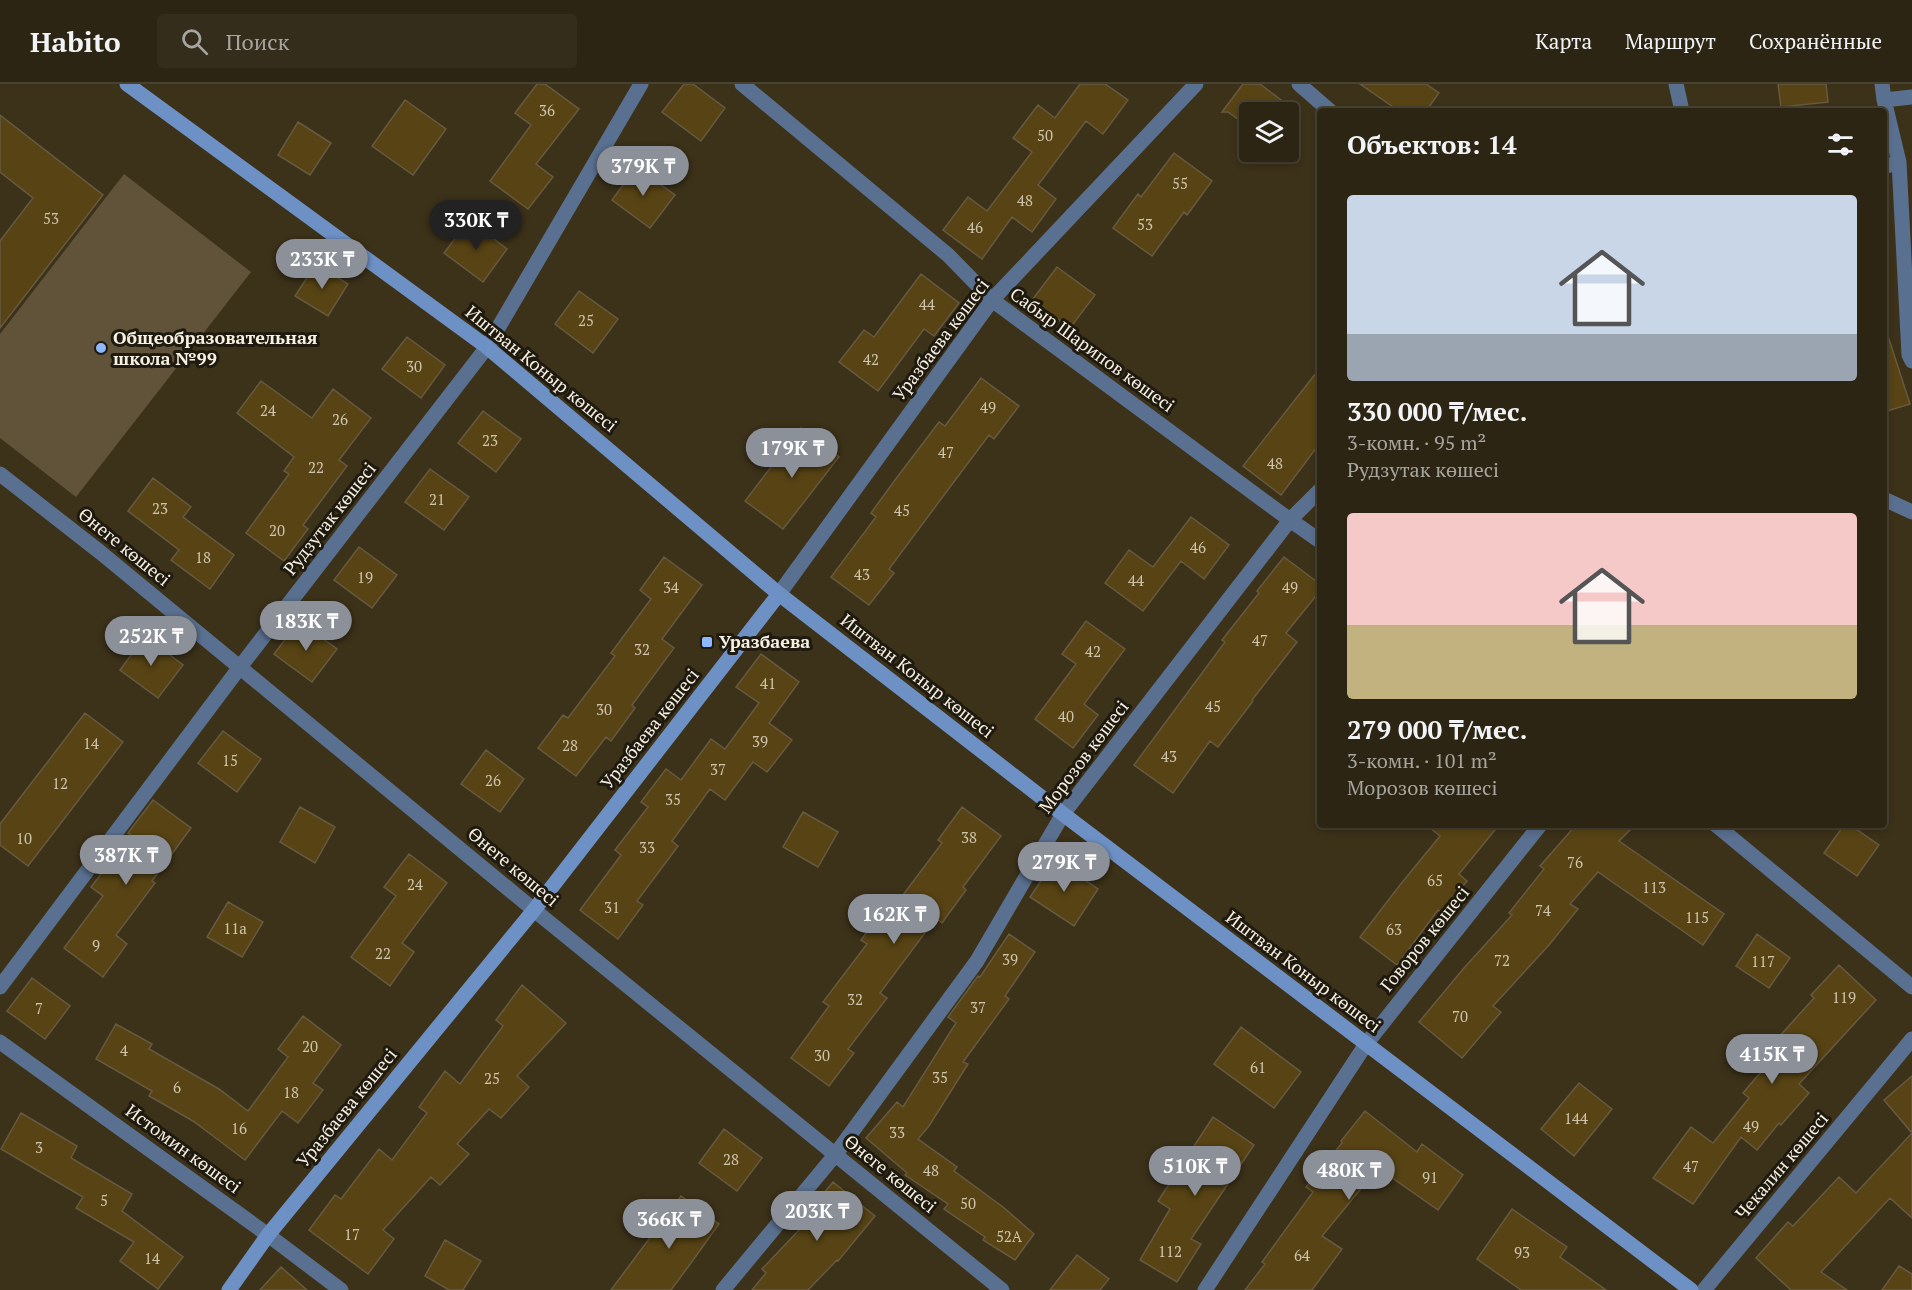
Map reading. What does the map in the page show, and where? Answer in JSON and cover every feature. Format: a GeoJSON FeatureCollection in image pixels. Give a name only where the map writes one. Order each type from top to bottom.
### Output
{"type":"FeatureCollection","features":[{"type":"Feature","properties":{"kind":"street","name":"Иштван Коныр көшесі"},"geometry":{"type":"LineString","coordinates":[[127,84],[487,347],[779,594],[1063,814],[1691,1290]]}},
{"type":"Feature","properties":{"kind":"street","name":"Рудзутак көшесі"},"geometry":{"type":"LineString","coordinates":[[0,987],[240,667],[487,347],[641,84]]}},
{"type":"Feature","properties":{"kind":"street","name":"Сабыр Шарипов көшесі"},"geometry":{"type":"LineString","coordinates":[[742,84],[948,255],[992,300],[1317,539]]}},
{"type":"Feature","properties":{"kind":"street","name":"Уразбаева көшесі"},"geometry":{"type":"LineString","coordinates":[[229,1290],[268,1235],[534,910],[779,594],[992,300],[1196,84]]}},
{"type":"Feature","properties":{"kind":"street"},"geometry":{"type":"LineString","coordinates":[[1299,84],[1327,108]]}},
{"type":"Feature","properties":{"kind":"street"},"geometry":{"type":"LineString","coordinates":[[1676,84],[1681,108]]}},
{"type":"Feature","properties":{"kind":"street"},"geometry":{"type":"LineString","coordinates":[[1882,84],[1886,108]]}},
{"type":"Feature","properties":{"kind":"street"},"geometry":{"type":"LineString","coordinates":[[1884,100],[1912,97]]}},
{"type":"Feature","properties":{"kind":"street"},"geometry":{"type":"LineString","coordinates":[[1887,112],[1899,162],[1910,358]]}},
{"type":"Feature","properties":{"kind":"street"},"geometry":{"type":"LineString","coordinates":[[1887,166],[1899,162]]}},
{"type":"Feature","properties":{"kind":"street","name":"Өнеге көшесі"},"geometry":{"type":"LineString","coordinates":[[0,474],[100,552],[534,910],[1002,1290]]}},
{"type":"Feature","properties":{"kind":"street","name":"Морозов көшесі"},"geometry":{"type":"LineString","coordinates":[[723,1290],[836,1155],[977,961],[1063,814],[1290,520],[1317,493]]}},
{"type":"Feature","properties":{"kind":"street"},"geometry":{"type":"LineString","coordinates":[[1887,500],[1912,512]]}},
{"type":"Feature","properties":{"kind":"street","name":"Говоров көшесі"},"geometry":{"type":"LineString","coordinates":[[1205,1290],[1366,1044],[1538,828]]}},
{"type":"Feature","properties":{"kind":"street"},"geometry":{"type":"LineString","coordinates":[[1720,828],[1912,987]]}},
{"type":"Feature","properties":{"kind":"street","name":"Чекалин көшесі"},"geometry":{"type":"LineString","coordinates":[[1704,1290],[1912,1039]]}},
{"type":"Feature","properties":{"kind":"street","name":"Истомин көшесі"},"geometry":{"type":"LineString","coordinates":[[0,1042],[341,1290]]}},
{"type":"Feature","properties":{"kind":"shaded area"},"geometry":{"type":"Polygon","coordinates":[[[124,174],[251,272],[76,497],[0,438],[0,334],[124,174]]]}},
{"type":"Feature","properties":{"kind":"building"},"geometry":{"type":"Polygon","coordinates":[[[537,84],[545,84],[579,109],[536,164],[553,177],[528,209],[490,181],[531,125],[515,113],[537,84]]]}},
{"type":"Feature","properties":{"kind":"building"},"geometry":{"type":"Polygon","coordinates":[[[684,84],[693,84],[725,108],[701,141],[662,112],[684,84]]]}},
{"type":"Feature","properties":{"kind":"building"},"geometry":{"type":"Polygon","coordinates":[[[1080,84],[1105,84],[1128,100],[1103,134],[1086,121],[1038,185],[1056,199],[1032,232],[1012,217],[982,259],[943,230],[968,197],[987,211],[1032,152],[1013,138],[1038,105],[1055,118],[1080,84]]]}},
{"type":"Feature","properties":{"kind":"building"},"geometry":{"type":"Polygon","coordinates":[[[1243,84],[1260,84],[1284,102],[1239,102],[1239,120],[1228,112],[1222,112],[1243,84]]]}},
{"type":"Feature","properties":{"kind":"building"},"geometry":{"type":"Polygon","coordinates":[[[1360,84],[1426,84],[1439,93],[1428,108],[1395,108],[1360,84]]]}},
{"type":"Feature","properties":{"kind":"building"},"geometry":{"type":"Polygon","coordinates":[[[1778,84],[1826,84],[1828,102],[1781,107],[1778,84]]]}},
{"type":"Feature","properties":{"kind":"building"},"geometry":{"type":"Polygon","coordinates":[[[405,100],[446,129],[413,175],[372,146],[405,100]]]}},
{"type":"Feature","properties":{"kind":"building"},"geometry":{"type":"Polygon","coordinates":[[[0,115],[103,195],[0,328],[0,241],[33,198],[0,172],[0,115]]]}},
{"type":"Feature","properties":{"kind":"building"},"geometry":{"type":"Polygon","coordinates":[[[298,122],[331,143],[310,175],[278,155],[298,122]]]}},
{"type":"Feature","properties":{"kind":"building"},"geometry":{"type":"Polygon","coordinates":[[[1174,153],[1212,181],[1187,215],[1184,212],[1152,256],[1113,228],[1138,194],[1141,197],[1174,153]]]}},
{"type":"Feature","properties":{"kind":"building"},"geometry":{"type":"Polygon","coordinates":[[[636,167],[675,195],[650,228],[612,200],[636,167]]]}},
{"type":"Feature","properties":{"kind":"building"},"geometry":{"type":"Polygon","coordinates":[[[469,220],[507,249],[483,282],[444,253],[469,220]]]}},
{"type":"Feature","properties":{"kind":"building"},"geometry":{"type":"Polygon","coordinates":[[[316,264],[348,284],[328,316],[295,296],[316,264]]]}},
{"type":"Feature","properties":{"kind":"building"},"geometry":{"type":"Polygon","coordinates":[[[1057,267],[1095,295],[1070,328],[1032,300],[1057,267]]]}},
{"type":"Feature","properties":{"kind":"building"},"geometry":{"type":"Polygon","coordinates":[[[921,274],[959,303],[934,336],[924,329],[878,391],[839,362],[864,330],[874,337],[921,274]]]}},
{"type":"Feature","properties":{"kind":"building"},"geometry":{"type":"Polygon","coordinates":[[[579,291],[618,319],[593,353],[555,324],[579,291]]]}},
{"type":"Feature","properties":{"kind":"building"},"geometry":{"type":"Polygon","coordinates":[[[1887,336],[1910,404],[1887,411],[1887,336]]]}},
{"type":"Feature","properties":{"kind":"building"},"geometry":{"type":"Polygon","coordinates":[[[407,337],[445,365],[421,398],[382,369],[407,337]]]}},
{"type":"Feature","properties":{"kind":"building"},"geometry":{"type":"Polygon","coordinates":[[[1317,372],[1317,447],[1281,495],[1243,466],[1317,372]]]}},
{"type":"Feature","properties":{"kind":"building"},"geometry":{"type":"Polygon","coordinates":[[[981,378],[1019,406],[994,439],[989,435],[889,569],[894,573],[869,605],[831,577],[876,517],[871,513],[895,480],[939,422],[945,426],[981,378]]]}},
{"type":"Feature","properties":{"kind":"building"},"geometry":{"type":"Polygon","coordinates":[[[261,381],[312,418],[333,389],[371,418],[339,460],[347,466],[303,525],[308,529],[284,561],[246,533],[289,474],[284,471],[294,457],[237,413],[261,381]]]}},
{"type":"Feature","properties":{"kind":"building"},"geometry":{"type":"Polygon","coordinates":[[[483,411],[521,439],[496,472],[458,443],[483,411]]]}},
{"type":"Feature","properties":{"kind":"building"},"geometry":{"type":"Polygon","coordinates":[[[801,428],[839,457],[783,529],[745,501],[801,428]]]}},
{"type":"Feature","properties":{"kind":"building"},"geometry":{"type":"Polygon","coordinates":[[[430,469],[469,497],[444,530],[405,502],[430,469]]]}},
{"type":"Feature","properties":{"kind":"building"},"geometry":{"type":"Polygon","coordinates":[[[153,478],[191,507],[183,517],[234,555],[210,589],[171,560],[179,550],[128,511],[153,478]]]}},
{"type":"Feature","properties":{"kind":"building"},"geometry":{"type":"Polygon","coordinates":[[[1191,517],[1229,545],[1204,579],[1181,561],[1143,611],[1105,583],[1129,550],[1153,567],[1191,517]]]}},
{"type":"Feature","properties":{"kind":"building"},"geometry":{"type":"Polygon","coordinates":[[[359,547],[397,575],[372,608],[334,580],[359,547]]]}},
{"type":"Feature","properties":{"kind":"building"},"geometry":{"type":"Polygon","coordinates":[[[664,557],[702,585],[662,639],[674,648],[632,705],[635,708],[611,741],[606,737],[576,776],[538,748],[563,715],[568,718],[615,656],[611,653],[651,599],[640,590],[664,557]]]}},
{"type":"Feature","properties":{"kind":"building"},"geometry":{"type":"Polygon","coordinates":[[[1284,557],[1317,582],[1317,595],[1286,633],[1297,642],[1218,747],[1210,741],[1173,793],[1134,765],[1225,642],[1222,640],[1259,593],[1257,591],[1284,557]]]}},
{"type":"Feature","properties":{"kind":"building"},"geometry":{"type":"Polygon","coordinates":[[[299,621],[337,649],[312,682],[274,654],[299,621]]]}},
{"type":"Feature","properties":{"kind":"building"},"geometry":{"type":"Polygon","coordinates":[[[1086,621],[1125,649],[1084,704],[1098,715],[1073,748],[1035,719],[1076,664],[1062,654],[1086,621]]]}},
{"type":"Feature","properties":{"kind":"building"},"geometry":{"type":"Polygon","coordinates":[[[145,636],[183,665],[158,698],[120,670],[145,636]]]}},
{"type":"Feature","properties":{"kind":"building"},"geometry":{"type":"Polygon","coordinates":[[[761,654],[799,682],[769,723],[792,740],[767,772],[753,762],[725,800],[710,789],[672,841],[678,846],[637,901],[643,905],[618,939],[580,910],[621,855],[615,850],[648,807],[641,802],[666,769],[681,780],[711,739],[725,749],[759,703],[736,687],[761,654]]]}},
{"type":"Feature","properties":{"kind":"building"},"geometry":{"type":"Polygon","coordinates":[[[85,713],[123,742],[28,866],[0,845],[0,824],[85,713]]]}},
{"type":"Feature","properties":{"kind":"building"},"geometry":{"type":"Polygon","coordinates":[[[223,731],[261,759],[237,792],[198,763],[223,731]]]}},
{"type":"Feature","properties":{"kind":"building"},"geometry":{"type":"Polygon","coordinates":[[[486,750],[524,779],[500,812],[461,784],[486,750]]]}},
{"type":"Feature","properties":{"kind":"building"},"geometry":{"type":"Polygon","coordinates":[[[153,800],[191,828],[152,881],[155,883],[116,935],[127,944],[103,977],[64,948],[103,896],[91,887],[131,835],[128,833],[153,800]]]}},
{"type":"Feature","properties":{"kind":"building"},"geometry":{"type":"Polygon","coordinates":[[[300,807],[335,827],[315,863],[280,842],[300,807]]]}},
{"type":"Feature","properties":{"kind":"building"},"geometry":{"type":"Polygon","coordinates":[[[962,807],[1001,836],[963,887],[966,890],[942,923],[936,918],[880,993],[887,998],[848,1049],[854,1053],[829,1086],[791,1058],[829,1006],[823,1002],[867,944],[861,940],[885,907],[891,911],[942,843],[938,840],[962,807]]]}},
{"type":"Feature","properties":{"kind":"building"},"geometry":{"type":"Polygon","coordinates":[[[803,812],[838,832],[818,867],[783,847],[803,812]]]}},
{"type":"Feature","properties":{"kind":"building"},"geometry":{"type":"Polygon","coordinates":[[[1430,828],[1497,828],[1459,874],[1467,881],[1441,912],[1438,910],[1397,965],[1360,937],[1440,836],[1430,828]]]}},
{"type":"Feature","properties":{"kind":"building"},"geometry":{"type":"Polygon","coordinates":[[[1573,828],[1632,828],[1619,841],[1724,914],[1703,945],[1598,872],[1570,904],[1578,909],[1549,945],[1493,1006],[1501,1012],[1462,1058],[1419,1022],[1512,915],[1509,913],[1544,869],[1540,866],[1573,828]]]}},
{"type":"Feature","properties":{"kind":"building"},"geometry":{"type":"Polygon","coordinates":[[[1842,828],[1854,828],[1879,845],[1857,876],[1824,853],[1842,828]]]}},
{"type":"Feature","properties":{"kind":"building"},"geometry":{"type":"Polygon","coordinates":[[[409,854],[447,883],[402,943],[414,952],[390,986],[351,957],[396,896],[384,887],[409,854]]]}},
{"type":"Feature","properties":{"kind":"building"},"geometry":{"type":"Polygon","coordinates":[[[1055,860],[1098,889],[1074,926],[1030,897],[1055,860]]]}},
{"type":"Feature","properties":{"kind":"building"},"geometry":{"type":"Polygon","coordinates":[[[228,902],[263,922],[242,957],[207,937],[228,902]]]}},
{"type":"Feature","properties":{"kind":"building"},"geometry":{"type":"Polygon","coordinates":[[[1009,934],[1035,952],[1005,996],[1009,999],[963,1062],[968,1064],[929,1126],[918,1139],[957,1167],[954,1171],[1003,1207],[1034,1234],[1015,1260],[983,1240],[985,1237],[944,1209],[948,1204],[905,1175],[907,1173],[866,1138],[897,1102],[903,1107],[956,1023],[948,1017],[978,976],[980,977],[1009,934]]]}},
{"type":"Feature","properties":{"kind":"building"},"geometry":{"type":"Polygon","coordinates":[[[1757,934],[1790,958],[1769,988],[1736,966],[1757,934]]]}},
{"type":"Feature","properties":{"kind":"building"},"geometry":{"type":"Polygon","coordinates":[[[1839,965],[1876,1000],[1799,1084],[1809,1093],[1781,1125],[1779,1123],[1757,1150],[1741,1137],[1693,1204],[1653,1178],[1691,1127],[1713,1143],[1749,1098],[1743,1093],[1784,1045],[1777,1039],[1814,998],[1811,995],[1839,965]]]}},
{"type":"Feature","properties":{"kind":"building"},"geometry":{"type":"Polygon","coordinates":[[[32,978],[70,1006],[45,1039],[7,1011],[32,978]]]}},
{"type":"Feature","properties":{"kind":"building"},"geometry":{"type":"Polygon","coordinates":[[[522,985],[566,1023],[517,1076],[529,1087],[501,1118],[489,1109],[457,1144],[469,1154],[440,1185],[431,1177],[383,1230],[394,1239],[368,1274],[309,1230],[335,1195],[341,1199],[379,1149],[392,1160],[427,1113],[419,1107],[445,1071],[460,1084],[503,1026],[496,1020],[522,985]]]}},
{"type":"Feature","properties":{"kind":"building"},"geometry":{"type":"Polygon","coordinates":[[[303,1016],[341,1045],[313,1083],[323,1090],[298,1123],[282,1111],[245,1160],[193,1121],[149,1096],[152,1091],[96,1059],[116,1024],[152,1044],[149,1049],[219,1089],[248,1111],[288,1057],[278,1049],[303,1016]]]}},
{"type":"Feature","properties":{"kind":"building"},"geometry":{"type":"Polygon","coordinates":[[[1241,1027],[1301,1072],[1274,1108],[1214,1064],[1241,1027]]]}},
{"type":"Feature","properties":{"kind":"building"},"geometry":{"type":"Polygon","coordinates":[[[1912,1076],[1912,1133],[1884,1100],[1912,1076]]]}},
{"type":"Feature","properties":{"kind":"building"},"geometry":{"type":"Polygon","coordinates":[[[1579,1083],[1612,1109],[1574,1156],[1541,1129],[1579,1083]]]}},
{"type":"Feature","properties":{"kind":"building"},"geometry":{"type":"Polygon","coordinates":[[[1365,1111],[1417,1152],[1422,1144],[1463,1175],[1438,1210],[1378,1168],[1322,1236],[1342,1249],[1312,1290],[1245,1290],[1265,1264],[1262,1262],[1313,1192],[1306,1187],[1365,1111]]]}},
{"type":"Feature","properties":{"kind":"building"},"geometry":{"type":"Polygon","coordinates":[[[21,1113],[77,1146],[71,1158],[132,1194],[122,1211],[183,1257],[158,1289],[120,1261],[134,1242],[76,1208],[83,1197],[1,1149],[21,1113]]]}},
{"type":"Feature","properties":{"kind":"building"},"geometry":{"type":"Polygon","coordinates":[[[1213,1117],[1254,1145],[1191,1239],[1201,1244],[1177,1282],[1140,1260],[1170,1209],[1158,1201],[1213,1117]]]}},
{"type":"Feature","properties":{"kind":"building"},"geometry":{"type":"Polygon","coordinates":[[[724,1129],[762,1158],[737,1191],[699,1163],[724,1129]]]}},
{"type":"Feature","properties":{"kind":"building"},"geometry":{"type":"Polygon","coordinates":[[[1912,1133],[1912,1218],[1890,1198],[1821,1272],[1847,1290],[1791,1290],[1756,1258],[1788,1222],[1793,1226],[1839,1177],[1856,1193],[1912,1133]]]}},
{"type":"Feature","properties":{"kind":"building"},"geometry":{"type":"Polygon","coordinates":[[[833,1182],[875,1216],[838,1261],[808,1290],[752,1290],[766,1273],[762,1269],[799,1230],[795,1227],[833,1182]]]}},
{"type":"Feature","properties":{"kind":"building"},"geometry":{"type":"Polygon","coordinates":[[[681,1196],[719,1224],[671,1290],[611,1290],[681,1196]]]}},
{"type":"Feature","properties":{"kind":"building"},"geometry":{"type":"Polygon","coordinates":[[[1512,1209],[1567,1247],[1560,1257],[1606,1290],[1521,1290],[1477,1259],[1512,1209]]]}},
{"type":"Feature","properties":{"kind":"building"},"geometry":{"type":"Polygon","coordinates":[[[445,1240],[481,1261],[463,1290],[449,1290],[425,1276],[445,1240]]]}},
{"type":"Feature","properties":{"kind":"building"},"geometry":{"type":"Polygon","coordinates":[[[1077,1255],[1109,1279],[1100,1290],[1050,1290],[1077,1255]]]}},
{"type":"Feature","properties":{"kind":"building"},"geometry":{"type":"Polygon","coordinates":[[[1899,1266],[1912,1274],[1912,1290],[1882,1290],[1899,1266]]]}},
{"type":"Feature","properties":{"kind":"building"},"geometry":{"type":"Polygon","coordinates":[[[281,1267],[307,1290],[260,1290],[281,1267]]]}},
{"type":"Feature","properties":{"kind":"place","name":"Общеобразовательная школа №99"},"geometry":{"type":"Point","coordinates":[101,348]}},
{"type":"Feature","properties":{"kind":"place","name":"Уразбаева"},"geometry":{"type":"Point","coordinates":[707,642]}}]}
